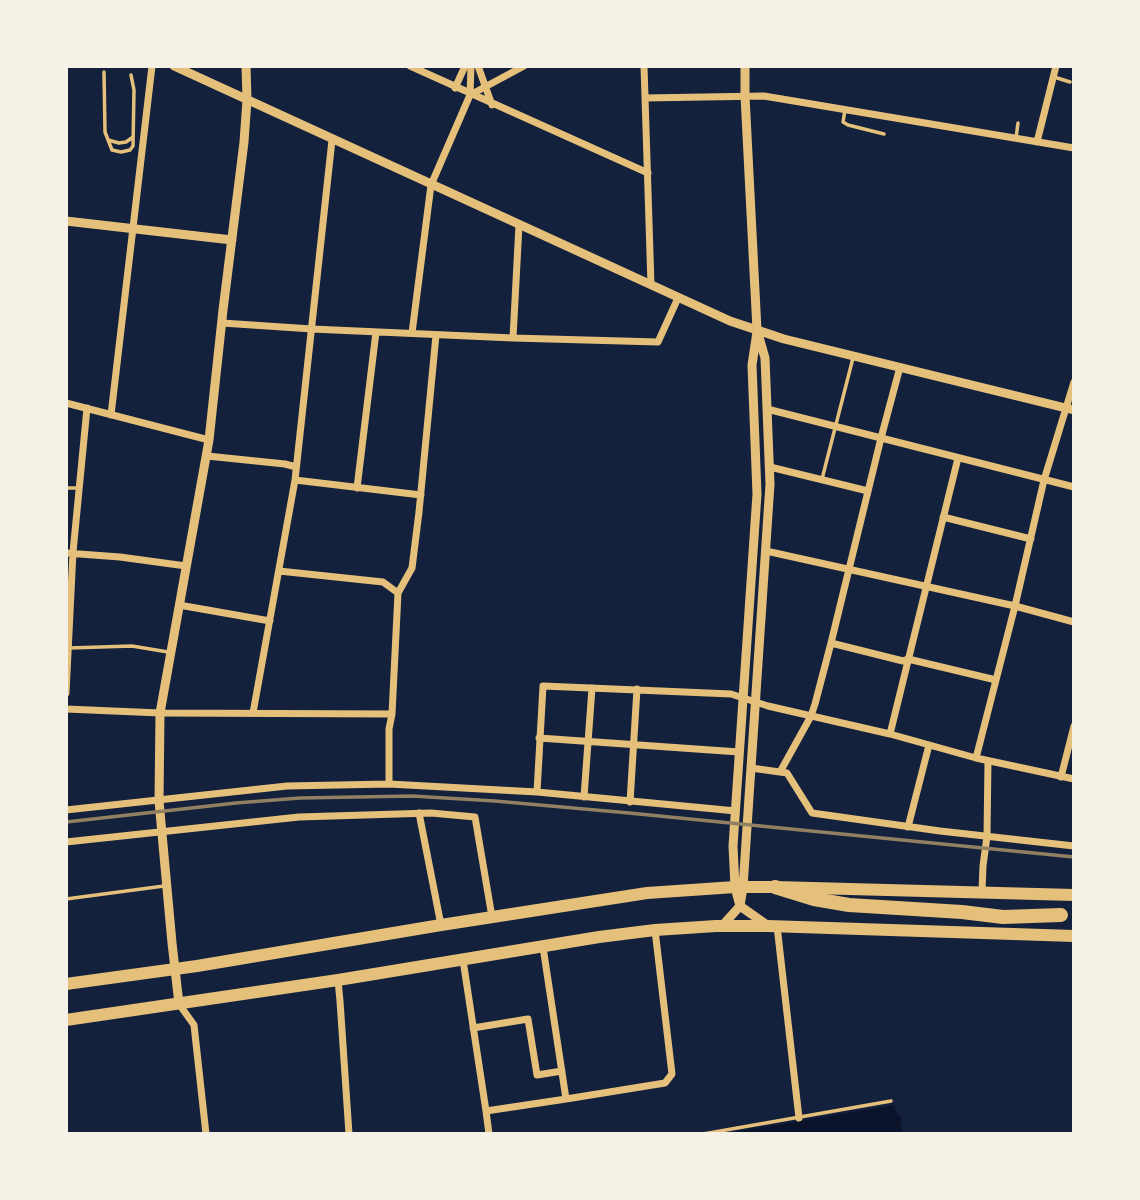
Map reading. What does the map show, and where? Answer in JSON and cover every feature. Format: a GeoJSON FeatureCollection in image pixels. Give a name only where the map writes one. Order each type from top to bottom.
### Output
{"type":"FeatureCollection","features":[{"type":"Feature","properties":{"kind":"highway"},"geometry":{"type":"LineString","coordinates":[[775,887],[830,903],[1003,917],[1067,916]]}},
{"type":"Feature","properties":{"kind":"highway"},"geometry":{"type":"LineString","coordinates":[[66,984],[646,893],[775,887],[1073,895]]}},
{"type":"Feature","properties":{"kind":"highway"},"geometry":{"type":"LineString","coordinates":[[66,1020],[655,930],[773,926],[1073,936]]}},
{"type":"Feature","properties":{"kind":"street"},"geometry":{"type":"LineString","coordinates":[[111,415],[152,66]]}},
{"type":"Feature","properties":{"kind":"street"},"geometry":{"type":"LineString","coordinates":[[174,66],[730,321],[784,339],[1070,409]]}},
{"type":"Feature","properties":{"kind":"street"},"geometry":{"type":"LineString","coordinates":[[206,1133],[194,1026],[179,1004],[175,969],[159,801],[160,713],[207,456],[244,142],[246,66]]}},
{"type":"Feature","properties":{"kind":"street"},"geometry":{"type":"LineString","coordinates":[[410,66],[648,173]]}},
{"type":"Feature","properties":{"kind":"street"},"geometry":{"type":"LineString","coordinates":[[455,88],[465,66]]}},
{"type":"Feature","properties":{"kind":"street"},"geometry":{"type":"LineString","coordinates":[[412,333],[431,185],[470,94],[471,66]]}},
{"type":"Feature","properties":{"kind":"street"},"geometry":{"type":"LineString","coordinates":[[478,66],[492,105]]}},
{"type":"Feature","properties":{"kind":"street"},"geometry":{"type":"LineString","coordinates":[[507,66],[516,71]]}},
{"type":"Feature","properties":{"kind":"street"},"geometry":{"type":"LineString","coordinates":[[470,94],[524,66]]}},
{"type":"Feature","properties":{"kind":"street"},"geometry":{"type":"LineString","coordinates":[[644,66],[651,285]]}},
{"type":"Feature","properties":{"kind":"street"},"geometry":{"type":"LineString","coordinates":[[722,926],[740,906],[733,846],[757,494],[752,365],[757,330],[745,66]]}},
{"type":"Feature","properties":{"kind":"street"},"geometry":{"type":"LineString","coordinates":[[1037,142],[1056,66]]}},
{"type":"Feature","properties":{"kind":"street"},"geometry":{"type":"LineString","coordinates":[[645,98],[764,96],[1073,148]]}},
{"type":"Feature","properties":{"kind":"street"},"geometry":{"type":"LineString","coordinates":[[253,713],[295,480],[332,140]]}},
{"type":"Feature","properties":{"kind":"street"},"geometry":{"type":"LineString","coordinates":[[66,221],[232,240]]}},
{"type":"Feature","properties":{"kind":"street"},"geometry":{"type":"LineString","coordinates":[[513,338],[519,225]]}},
{"type":"Feature","properties":{"kind":"street"},"geometry":{"type":"LineString","coordinates":[[222,323],[436,335],[658,342],[678,298]]}},
{"type":"Feature","properties":{"kind":"street"},"geometry":{"type":"LineString","coordinates":[[739,887],[756,703],[770,467],[765,358],[757,330]]}},
{"type":"Feature","properties":{"kind":"street"},"geometry":{"type":"LineString","coordinates":[[357,488],[376,332]]}},
{"type":"Feature","properties":{"kind":"street"},"geometry":{"type":"LineString","coordinates":[[389,783],[389,729],[398,593],[411,569],[436,335]]}},
{"type":"Feature","properties":{"kind":"street"},"geometry":{"type":"LineString","coordinates":[[780,772],[811,716],[900,367]]}},
{"type":"Feature","properties":{"kind":"street"},"geometry":{"type":"LineString","coordinates":[[976,758],[1044,480],[1070,409],[1073,382]]}},
{"type":"Feature","properties":{"kind":"street"},"geometry":{"type":"LineString","coordinates":[[66,403],[209,440]]}},
{"type":"Feature","properties":{"kind":"street"},"geometry":{"type":"LineString","coordinates":[[66,693],[70,553],[86,408]]}},
{"type":"Feature","properties":{"kind":"street"},"geometry":{"type":"LineString","coordinates":[[767,409],[1073,487]]}},
{"type":"Feature","properties":{"kind":"street"},"geometry":{"type":"LineString","coordinates":[[207,456],[296,467]]}},
{"type":"Feature","properties":{"kind":"street"},"geometry":{"type":"LineString","coordinates":[[890,734],[958,458]]}},
{"type":"Feature","properties":{"kind":"street"},"geometry":{"type":"LineString","coordinates":[[770,467],[868,491]]}},
{"type":"Feature","properties":{"kind":"street"},"geometry":{"type":"LineString","coordinates":[[295,480],[421,495]]}},
{"type":"Feature","properties":{"kind":"street"},"geometry":{"type":"LineString","coordinates":[[943,517],[1031,539]]}},
{"type":"Feature","properties":{"kind":"street"},"geometry":{"type":"LineString","coordinates":[[766,551],[1015,606],[1073,622]]}},
{"type":"Feature","properties":{"kind":"street"},"geometry":{"type":"LineString","coordinates":[[70,553],[120,556],[186,566]]}},
{"type":"Feature","properties":{"kind":"street"},"geometry":{"type":"LineString","coordinates":[[279,571],[383,582],[398,593]]}},
{"type":"Feature","properties":{"kind":"street"},"geometry":{"type":"LineString","coordinates":[[179,604],[270,621]]}},
{"type":"Feature","properties":{"kind":"street"},"geometry":{"type":"LineString","coordinates":[[831,643],[996,680]]}},
{"type":"Feature","properties":{"kind":"street"},"geometry":{"type":"LineString","coordinates":[[537,792],[543,686],[731,694],[756,703],[890,734],[988,761],[1073,779]]}},
{"type":"Feature","properties":{"kind":"street"},"geometry":{"type":"LineString","coordinates":[[584,797],[592,688]]}},
{"type":"Feature","properties":{"kind":"street"},"geometry":{"type":"LineString","coordinates":[[631,802],[637,689]]}},
{"type":"Feature","properties":{"kind":"street"},"geometry":{"type":"LineString","coordinates":[[66,709],[160,713],[392,714]]}},
{"type":"Feature","properties":{"kind":"street"},"geometry":{"type":"LineString","coordinates":[[1061,777],[1073,726]]}},
{"type":"Feature","properties":{"kind":"street"},"geometry":{"type":"LineString","coordinates":[[540,738],[740,752]]}},
{"type":"Feature","properties":{"kind":"street"},"geometry":{"type":"LineString","coordinates":[[908,827],[929,745]]}},
{"type":"Feature","properties":{"kind":"street"},"geometry":{"type":"LineString","coordinates":[[982,891],[987,836],[988,761]]}},
{"type":"Feature","properties":{"kind":"street"},"geometry":{"type":"LineString","coordinates":[[751,768],[787,773],[812,813],[1073,846]]}},
{"type":"Feature","properties":{"kind":"street"},"geometry":{"type":"LineString","coordinates":[[66,810],[287,786],[389,783],[537,792],[736,811]]}},
{"type":"Feature","properties":{"kind":"street"},"geometry":{"type":"LineString","coordinates":[[419,813],[441,925]]}},
{"type":"Feature","properties":{"kind":"street"},"geometry":{"type":"LineString","coordinates":[[66,842],[299,817],[419,813],[475,817],[492,917]]}},
{"type":"Feature","properties":{"kind":"street"},"geometry":{"type":"LineString","coordinates":[[740,906],[773,926],[799,1118]]}},
{"type":"Feature","properties":{"kind":"street"},"geometry":{"type":"LineString","coordinates":[[486,1111],[664,1083],[672,1074],[655,930]]}},
{"type":"Feature","properties":{"kind":"street"},"geometry":{"type":"LineString","coordinates":[[543,947],[566,1099]]}},
{"type":"Feature","properties":{"kind":"street"},"geometry":{"type":"LineString","coordinates":[[463,960],[489,1133]]}},
{"type":"Feature","properties":{"kind":"street"},"geometry":{"type":"LineString","coordinates":[[338,980],[349,1133]]}},
{"type":"Feature","properties":{"kind":"street"},"geometry":{"type":"LineString","coordinates":[[473,1028],[528,1019],[537,1075],[562,1071]]}},
{"type":"Feature","properties":{"kind":"lane"},"geometry":{"type":"LineString","coordinates":[[104,72],[104,132],[112,150],[116,152],[127,152],[133,146],[134,90],[131,75]]}},
{"type":"Feature","properties":{"kind":"lane"},"geometry":{"type":"LineString","coordinates":[[1054,77],[1070,82]]}},
{"type":"Feature","properties":{"kind":"lane"},"geometry":{"type":"LineString","coordinates":[[845,110],[843,122],[884,134]]}},
{"type":"Feature","properties":{"kind":"lane"},"geometry":{"type":"LineString","coordinates":[[1016,138],[1018,123]]}},
{"type":"Feature","properties":{"kind":"lane"},"geometry":{"type":"LineString","coordinates":[[106,139],[119,143],[134,135]]}},
{"type":"Feature","properties":{"kind":"lane"},"geometry":{"type":"LineString","coordinates":[[822,479],[853,356]]}},
{"type":"Feature","properties":{"kind":"lane"},"geometry":{"type":"LineString","coordinates":[[66,488],[79,488]]}},
{"type":"Feature","properties":{"kind":"lane"},"geometry":{"type":"LineString","coordinates":[[69,648],[132,646],[170,652]]}},
{"type":"Feature","properties":{"kind":"lane"},"geometry":{"type":"LineString","coordinates":[[66,899],[166,886]]}},
{"type":"Feature","properties":{"kind":"lane"},"geometry":{"type":"LineString","coordinates":[[703,1133],[891,1101]]}},
{"type":"Feature","properties":{"kind":"water"},"geometry":{"type":"Polygon","coordinates":[[[894,1105],[898,1116],[901,1116],[903,1133],[722,1134],[894,1105]]]}},
{"type":"Feature","properties":{"kind":"railway"},"geometry":{"type":"LineString","coordinates":[[66,822],[300,798],[412,796],[629,813],[1074,857]]}}]}
